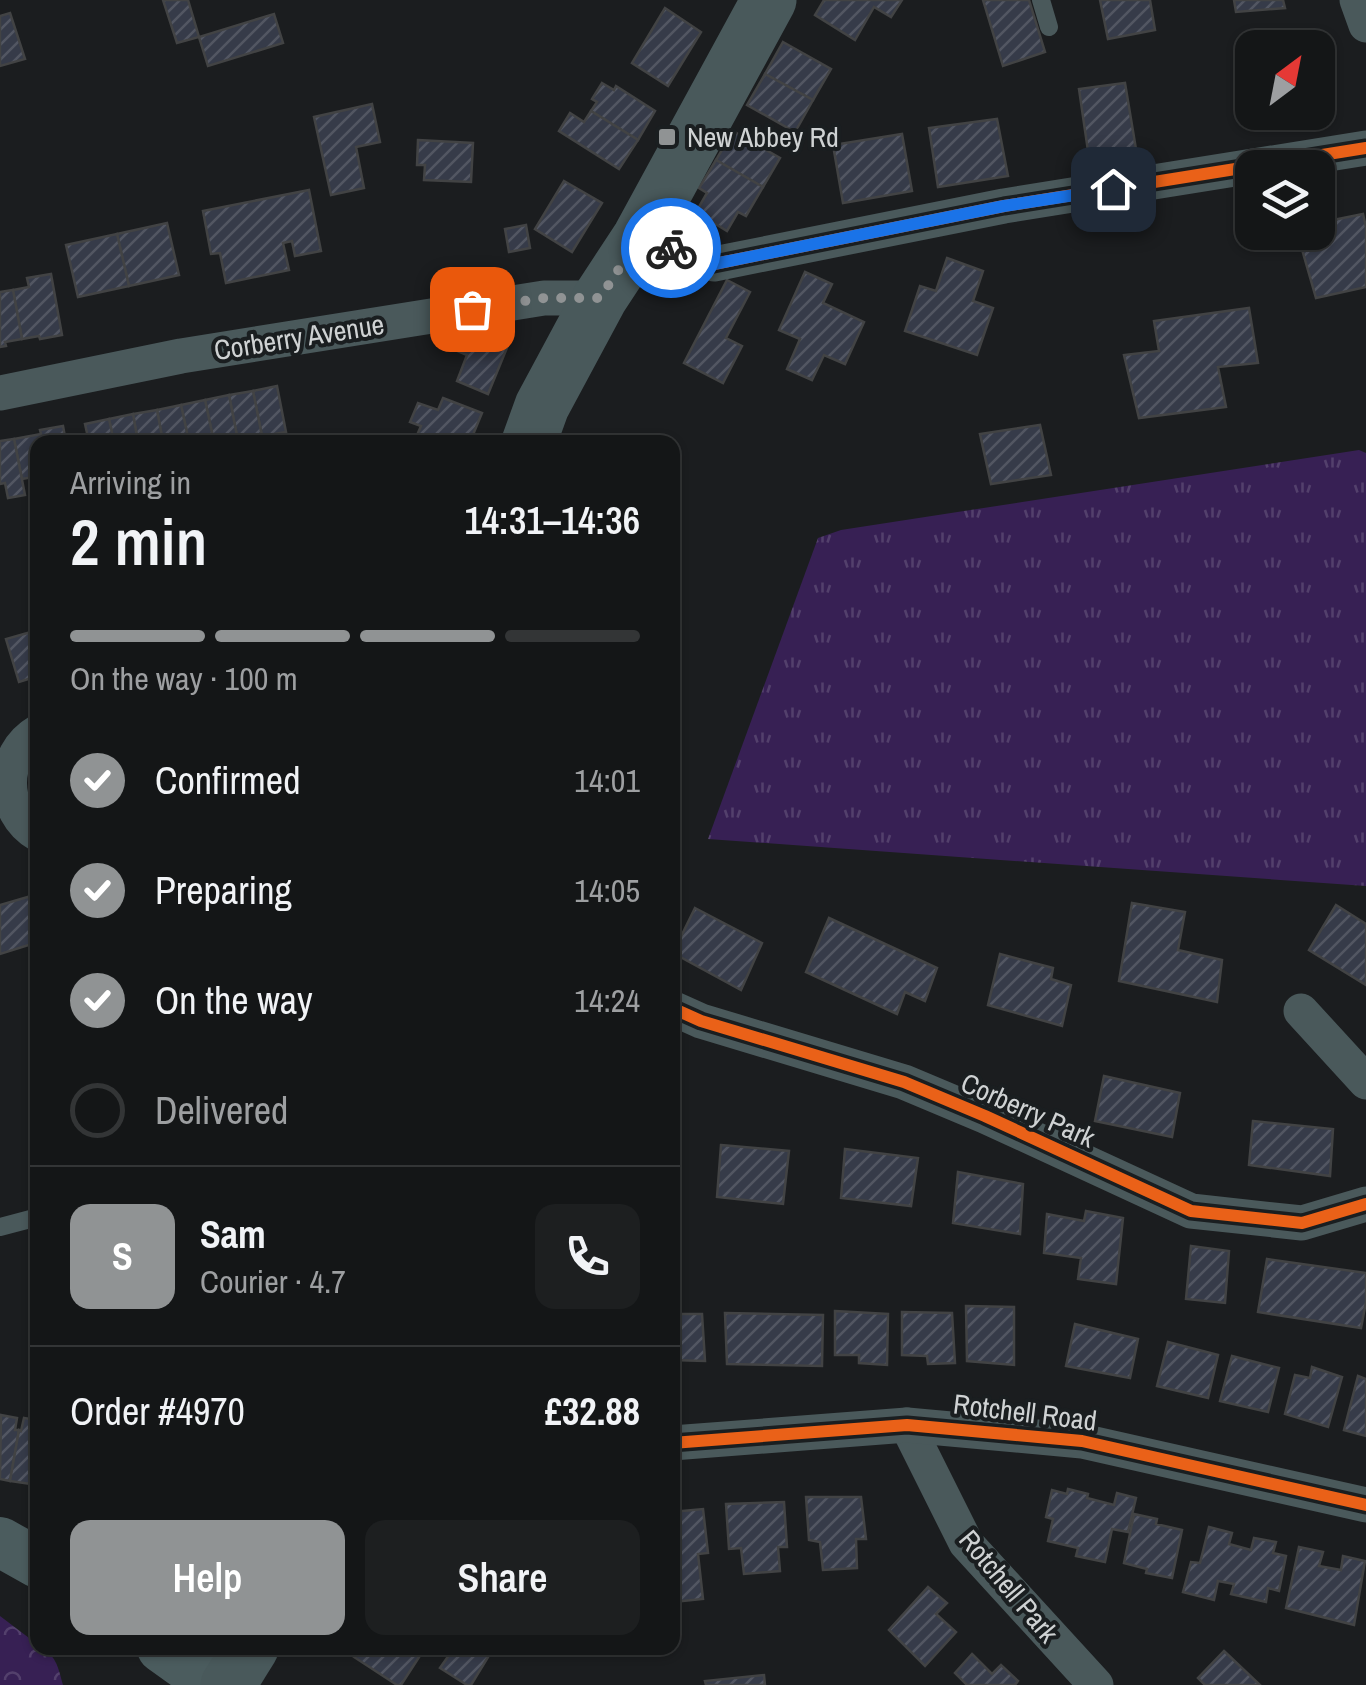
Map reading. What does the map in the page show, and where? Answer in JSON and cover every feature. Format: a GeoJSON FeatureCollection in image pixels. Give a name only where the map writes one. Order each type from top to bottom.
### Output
{"type":"FeatureCollection","features":[{"type":"Feature","properties":{"kind":"main road"},"geometry":{"type":"LineString","coordinates":[[532,435],[542,406],[600,298],[640,237],[769,0]]}},
{"type":"Feature","properties":{"kind":"main road"},"geometry":{"type":"LineString","coordinates":[[228,1685],[246,1655]]}},
{"type":"Feature","properties":{"kind":"street"},"geometry":{"type":"LineString","coordinates":[[1357,0],[1366,25]]}},
{"type":"Feature","properties":{"kind":"street"},"geometry":{"type":"LineString","coordinates":[[640,237],[714,264],[1004,206],[1366,148]]}},
{"type":"Feature","properties":{"kind":"street","name":"Corberry Avenue"},"geometry":{"type":"LineString","coordinates":[[0,393],[181,356],[544,298],[600,298]]}},
{"type":"Feature","properties":{"kind":"street"},"geometry":{"type":"LineString","coordinates":[[30,736],[15,750],[4,784],[4,803],[30,828]]}},
{"type":"Feature","properties":{"kind":"street","name":"Corberry Park"},"geometry":{"type":"LineString","coordinates":[[680,1011],[904,1082],[1191,1211],[1302,1223],[1366,1204]]}},
{"type":"Feature","properties":{"kind":"street"},"geometry":{"type":"LineString","coordinates":[[1302,1011],[1365,1076]]}},
{"type":"Feature","properties":{"kind":"street","name":"Rotchell Road"},"geometry":{"type":"LineString","coordinates":[[680,1443],[906,1425],[1082,1441],[1366,1506]]}},
{"type":"Feature","properties":{"kind":"street","name":"Rotchell Park"},"geometry":{"type":"LineString","coordinates":[[906,1425],[966,1543],[1096,1685]]}},
{"type":"Feature","properties":{"kind":"street"},"geometry":{"type":"LineString","coordinates":[[172,1655],[214,1685]]}},
{"type":"Feature","properties":{"kind":"lane"},"geometry":{"type":"LineString","coordinates":[[1041,0],[1048,26]]}},
{"type":"Feature","properties":{"kind":"lane"},"geometry":{"type":"LineString","coordinates":[[0,1226],[30,1218]]}},
{"type":"Feature","properties":{"kind":"green space"},"geometry":{"type":"Polygon","coordinates":[[[1359,450],[1366,453],[1366,886],[708,839],[818,538],[841,530],[1359,450]]]}},
{"type":"Feature","properties":{"kind":"green space"},"geometry":{"type":"Polygon","coordinates":[[[0,1616],[30,1639],[30,1655],[53,1657],[63,1685],[0,1685],[0,1616]]]}},
{"type":"Feature","properties":{"kind":"building"},"geometry":{"type":"Polygon","coordinates":[[[163,0],[188,0],[199,37],[177,43],[163,0]]]}},
{"type":"Feature","properties":{"kind":"building"},"geometry":{"type":"Polygon","coordinates":[[[824,0],[902,0],[891,17],[874,7],[855,40],[815,15],[824,0]]]}},
{"type":"Feature","properties":{"kind":"building"},"geometry":{"type":"Polygon","coordinates":[[[983,0],[1029,0],[1045,52],[1003,66],[983,0]]]}},
{"type":"Feature","properties":{"kind":"building"},"geometry":{"type":"Polygon","coordinates":[[[1100,0],[1150,0],[1155,30],[1108,39],[1100,0]]]}},
{"type":"Feature","properties":{"kind":"building"},"geometry":{"type":"Polygon","coordinates":[[[1234,0],[1283,0],[1285,8],[1236,12],[1234,0]]]}},
{"type":"Feature","properties":{"kind":"building"},"geometry":{"type":"Polygon","coordinates":[[[665,8],[701,32],[668,86],[632,63],[665,8]]]}},
{"type":"Feature","properties":{"kind":"building"},"geometry":{"type":"Polygon","coordinates":[[[10,13],[25,59],[0,66],[0,16],[10,13]]]}},
{"type":"Feature","properties":{"kind":"building"},"geometry":{"type":"Polygon","coordinates":[[[274,14],[283,43],[208,66],[199,37],[274,14]]]}},
{"type":"Feature","properties":{"kind":"building"},"geometry":{"type":"Polygon","coordinates":[[[783,42],[831,69],[813,100],[765,74],[783,42]]]}},
{"type":"Feature","properties":{"kind":"building"},"geometry":{"type":"Polygon","coordinates":[[[765,74],[813,100],[795,132],[747,105],[765,74]]]}},
{"type":"Feature","properties":{"kind":"building"},"geometry":{"type":"Polygon","coordinates":[[[602,83],[614,90],[616,86],[655,111],[638,140],[591,111],[597,102],[592,99],[602,83]]]}},
{"type":"Feature","properties":{"kind":"building"},"geometry":{"type":"Polygon","coordinates":[[[1125,83],[1137,155],[1089,158],[1079,89],[1125,83]]]}},
{"type":"Feature","properties":{"kind":"building"},"geometry":{"type":"Polygon","coordinates":[[[372,104],[380,142],[356,147],[364,188],[331,195],[314,117],[372,104]]]}},
{"type":"Feature","properties":{"kind":"building"},"geometry":{"type":"Polygon","coordinates":[[[591,111],[638,140],[619,169],[559,131],[570,113],[584,122],[591,111]]]}},
{"type":"Feature","properties":{"kind":"building"},"geometry":{"type":"Polygon","coordinates":[[[997,119],[1008,176],[938,187],[929,128],[997,119]]]}},
{"type":"Feature","properties":{"kind":"building"},"geometry":{"type":"Polygon","coordinates":[[[733,131],[780,158],[763,187],[716,160],[733,131]]]}},
{"type":"Feature","properties":{"kind":"building"},"geometry":{"type":"Polygon","coordinates":[[[902,134],[912,191],[843,203],[833,145],[902,134]]]}},
{"type":"Feature","properties":{"kind":"building"},"geometry":{"type":"Polygon","coordinates":[[[418,140],[473,143],[471,182],[424,180],[425,165],[417,165],[418,140]]]}},
{"type":"Feature","properties":{"kind":"building"},"geometry":{"type":"Polygon","coordinates":[[[716,160],[763,187],[746,216],[738,212],[727,231],[696,212],[707,193],[699,188],[716,160]]]}},
{"type":"Feature","properties":{"kind":"building"},"geometry":{"type":"Polygon","coordinates":[[[564,181],[602,203],[572,252],[535,229],[564,181]]]}},
{"type":"Feature","properties":{"kind":"building"},"geometry":{"type":"Polygon","coordinates":[[[309,190],[321,251],[295,256],[292,241],[283,243],[289,270],[226,283],[220,253],[211,254],[203,211],[309,190]]]}},
{"type":"Feature","properties":{"kind":"building"},"geometry":{"type":"Polygon","coordinates":[[[1363,214],[1366,287],[1316,298],[1302,250],[1335,250],[1335,220],[1363,214]]]}},
{"type":"Feature","properties":{"kind":"building"},"geometry":{"type":"Polygon","coordinates":[[[167,223],[179,275],[129,286],[117,234],[167,223]]]}},
{"type":"Feature","properties":{"kind":"building"},"geometry":{"type":"Polygon","coordinates":[[[526,225],[530,248],[509,252],[505,229],[526,225]]]}},
{"type":"Feature","properties":{"kind":"building"},"geometry":{"type":"Polygon","coordinates":[[[117,234],[129,286],[78,297],[66,245],[117,234]]]}},
{"type":"Feature","properties":{"kind":"building"},"geometry":{"type":"Polygon","coordinates":[[[947,258],[983,271],[973,301],[993,308],[977,355],[905,331],[920,286],[936,291],[947,258]]]}},
{"type":"Feature","properties":{"kind":"building"},"geometry":{"type":"Polygon","coordinates":[[[805,272],[832,284],[823,303],[864,322],[845,364],[824,355],[812,380],[787,369],[800,339],[779,330],[805,272]]]}},
{"type":"Feature","properties":{"kind":"building"},"geometry":{"type":"Polygon","coordinates":[[[51,274],[62,335],[22,339],[13,290],[29,287],[27,278],[51,274]]]}},
{"type":"Feature","properties":{"kind":"building"},"geometry":{"type":"Polygon","coordinates":[[[727,280],[750,292],[726,338],[742,346],[723,383],[684,363],[727,280]]]}},
{"type":"Feature","properties":{"kind":"building"},"geometry":{"type":"Polygon","coordinates":[[[13,290],[22,339],[0,347],[0,292],[13,290]]]}},
{"type":"Feature","properties":{"kind":"building"},"geometry":{"type":"Polygon","coordinates":[[[1249,308],[1258,363],[1218,367],[1226,407],[1139,418],[1124,355],[1159,351],[1154,321],[1249,308]]]}},
{"type":"Feature","properties":{"kind":"building"},"geometry":{"type":"Polygon","coordinates":[[[477,330],[509,343],[488,394],[457,381],[467,355],[453,349],[460,333],[473,339],[477,330]]]}},
{"type":"Feature","properties":{"kind":"building"},"geometry":{"type":"Polygon","coordinates":[[[277,386],[286,432],[262,435],[253,391],[277,386]]]}},
{"type":"Feature","properties":{"kind":"building"},"geometry":{"type":"Polygon","coordinates":[[[253,391],[262,435],[237,435],[229,395],[253,391]]]}},
{"type":"Feature","properties":{"kind":"building"},"geometry":{"type":"Polygon","coordinates":[[[229,395],[237,435],[212,435],[205,400],[229,395]]]}},
{"type":"Feature","properties":{"kind":"building"},"geometry":{"type":"Polygon","coordinates":[[[443,398],[482,413],[473,435],[417,435],[421,426],[410,422],[418,403],[438,410],[443,398]]]}},
{"type":"Feature","properties":{"kind":"building"},"geometry":{"type":"Polygon","coordinates":[[[205,400],[212,435],[187,435],[181,405],[205,400]]]}},
{"type":"Feature","properties":{"kind":"building"},"geometry":{"type":"Polygon","coordinates":[[[181,405],[187,435],[162,435],[157,410],[181,405]]]}},
{"type":"Feature","properties":{"kind":"building"},"geometry":{"type":"Polygon","coordinates":[[[157,410],[162,435],[137,435],[133,414],[157,410]]]}},
{"type":"Feature","properties":{"kind":"building"},"geometry":{"type":"Polygon","coordinates":[[[133,414],[137,435],[112,435],[109,419],[133,414]]]}},
{"type":"Feature","properties":{"kind":"building"},"geometry":{"type":"Polygon","coordinates":[[[109,419],[112,435],[87,435],[85,424],[109,419]]]}},
{"type":"Feature","properties":{"kind":"building"},"geometry":{"type":"Polygon","coordinates":[[[1040,425],[1051,475],[991,484],[980,434],[1040,425]]]}},
{"type":"Feature","properties":{"kind":"building"},"geometry":{"type":"Polygon","coordinates":[[[63,426],[65,435],[36,435],[41,434],[40,430],[63,426]]]}},
{"type":"Feature","properties":{"kind":"building"},"geometry":{"type":"Polygon","coordinates":[[[30,436],[30,478],[22,479],[14,439],[30,436]]]}},
{"type":"Feature","properties":{"kind":"building"},"geometry":{"type":"Polygon","coordinates":[[[14,439],[25,495],[8,498],[5,483],[0,484],[0,441],[14,439]]]}},
{"type":"Feature","properties":{"kind":"building"},"geometry":{"type":"Polygon","coordinates":[[[30,632],[30,679],[19,682],[6,639],[30,632]]]}},
{"type":"Feature","properties":{"kind":"building"},"geometry":{"type":"Polygon","coordinates":[[[30,896],[30,945],[0,954],[0,905],[30,896]]]}},
{"type":"Feature","properties":{"kind":"building"},"geometry":{"type":"Polygon","coordinates":[[[1132,903],[1185,912],[1178,950],[1222,960],[1217,1002],[1119,981],[1132,903]]]}},
{"type":"Feature","properties":{"kind":"building"},"geometry":{"type":"Polygon","coordinates":[[[1336,905],[1366,924],[1366,985],[1309,950],[1336,905]]]}},
{"type":"Feature","properties":{"kind":"building"},"geometry":{"type":"Polygon","coordinates":[[[695,908],[762,943],[741,990],[680,957],[680,939],[695,908]]]}},
{"type":"Feature","properties":{"kind":"building"},"geometry":{"type":"Polygon","coordinates":[[[829,918],[937,968],[925,1001],[905,992],[897,1014],[806,972],[829,918]]]}},
{"type":"Feature","properties":{"kind":"building"},"geometry":{"type":"Polygon","coordinates":[[[1000,954],[1053,968],[1051,979],[1071,985],[1062,1026],[988,1005],[1000,954]]]}},
{"type":"Feature","properties":{"kind":"building"},"geometry":{"type":"Polygon","coordinates":[[[1104,1076],[1180,1093],[1172,1137],[1095,1121],[1104,1076]]]}},
{"type":"Feature","properties":{"kind":"building"},"geometry":{"type":"Polygon","coordinates":[[[1253,1121],[1333,1129],[1330,1176],[1249,1165],[1253,1121]]]}},
{"type":"Feature","properties":{"kind":"building"},"geometry":{"type":"Polygon","coordinates":[[[721,1145],[789,1151],[783,1204],[717,1197],[721,1145]]]}},
{"type":"Feature","properties":{"kind":"building"},"geometry":{"type":"Polygon","coordinates":[[[845,1149],[918,1158],[911,1206],[841,1198],[845,1149]]]}},
{"type":"Feature","properties":{"kind":"building"},"geometry":{"type":"Polygon","coordinates":[[[958,1172],[1023,1184],[1020,1234],[953,1223],[958,1172]]]}},
{"type":"Feature","properties":{"kind":"building"},"geometry":{"type":"Polygon","coordinates":[[[1086,1211],[1123,1218],[1116,1284],[1078,1279],[1081,1258],[1044,1253],[1047,1214],[1084,1221],[1086,1211]]]}},
{"type":"Feature","properties":{"kind":"building"},"geometry":{"type":"Polygon","coordinates":[[[1191,1246],[1229,1251],[1225,1303],[1186,1299],[1191,1246]]]}},
{"type":"Feature","properties":{"kind":"building"},"geometry":{"type":"Polygon","coordinates":[[[1267,1259],[1366,1273],[1361,1328],[1258,1312],[1267,1259]]]}},
{"type":"Feature","properties":{"kind":"building"},"geometry":{"type":"Polygon","coordinates":[[[966,1306],[1014,1307],[1014,1365],[967,1361],[966,1306]]]}},
{"type":"Feature","properties":{"kind":"building"},"geometry":{"type":"Polygon","coordinates":[[[835,1311],[888,1314],[887,1365],[859,1363],[859,1355],[835,1355],[835,1311]]]}},
{"type":"Feature","properties":{"kind":"building"},"geometry":{"type":"Polygon","coordinates":[[[902,1312],[952,1313],[955,1363],[928,1364],[927,1356],[902,1355],[902,1312]]]}},
{"type":"Feature","properties":{"kind":"building"},"geometry":{"type":"Polygon","coordinates":[[[725,1313],[823,1315],[822,1366],[727,1364],[725,1313]]]}},
{"type":"Feature","properties":{"kind":"building"},"geometry":{"type":"Polygon","coordinates":[[[680,1314],[702,1314],[705,1361],[680,1360],[680,1314]]]}},
{"type":"Feature","properties":{"kind":"building"},"geometry":{"type":"Polygon","coordinates":[[[1075,1324],[1138,1339],[1130,1378],[1066,1366],[1075,1324]]]}},
{"type":"Feature","properties":{"kind":"building"},"geometry":{"type":"Polygon","coordinates":[[[1168,1342],[1218,1355],[1208,1398],[1157,1386],[1168,1342]]]}},
{"type":"Feature","properties":{"kind":"building"},"geometry":{"type":"Polygon","coordinates":[[[1232,1356],[1279,1368],[1268,1412],[1220,1401],[1232,1356]]]}},
{"type":"Feature","properties":{"kind":"building"},"geometry":{"type":"Polygon","coordinates":[[[1312,1367],[1342,1377],[1328,1427],[1285,1414],[1295,1375],[1310,1378],[1312,1367]]]}},
{"type":"Feature","properties":{"kind":"building"},"geometry":{"type":"Polygon","coordinates":[[[1358,1376],[1366,1379],[1366,1436],[1344,1430],[1358,1376]]]}},
{"type":"Feature","properties":{"kind":"building"},"geometry":{"type":"Polygon","coordinates":[[[1,1415],[17,1418],[15,1430],[19,1430],[10,1481],[0,1479],[1,1415]]]}},
{"type":"Feature","properties":{"kind":"building"},"geometry":{"type":"Polygon","coordinates":[[[24,1418],[30,1419],[30,1484],[10,1481],[24,1418]]]}},
{"type":"Feature","properties":{"kind":"building"},"geometry":{"type":"Polygon","coordinates":[[[1068,1489],[1114,1505],[1117,1493],[1136,1498],[1128,1532],[1112,1529],[1105,1562],[1076,1556],[1078,1548],[1048,1541],[1053,1519],[1046,1517],[1052,1490],[1067,1494],[1068,1489]]]}},
{"type":"Feature","properties":{"kind":"building"},"geometry":{"type":"Polygon","coordinates":[[[806,1497],[861,1497],[866,1539],[856,1539],[857,1568],[823,1570],[820,1542],[809,1540],[806,1497]]]}},
{"type":"Feature","properties":{"kind":"building"},"geometry":{"type":"Polygon","coordinates":[[[784,1502],[787,1547],[778,1547],[780,1571],[744,1574],[741,1548],[729,1549],[726,1504],[784,1502]]]}},
{"type":"Feature","properties":{"kind":"building"},"geometry":{"type":"Polygon","coordinates":[[[703,1509],[708,1553],[698,1554],[703,1599],[680,1601],[680,1511],[703,1509]]]}},
{"type":"Feature","properties":{"kind":"building"},"geometry":{"type":"Polygon","coordinates":[[[1134,1514],[1182,1530],[1172,1578],[1124,1563],[1134,1514]]]}},
{"type":"Feature","properties":{"kind":"building"},"geometry":{"type":"Polygon","coordinates":[[[1209,1527],[1232,1533],[1229,1544],[1251,1550],[1254,1538],[1276,1542],[1273,1553],[1286,1556],[1279,1591],[1268,1588],[1266,1602],[1231,1594],[1234,1584],[1218,1581],[1214,1600],[1183,1592],[1191,1562],[1200,1563],[1209,1527]]]}},
{"type":"Feature","properties":{"kind":"building"},"geometry":{"type":"Polygon","coordinates":[[[1299,1547],[1323,1552],[1319,1566],[1341,1570],[1343,1556],[1365,1561],[1354,1625],[1286,1608],[1299,1547]]]}},
{"type":"Feature","properties":{"kind":"building"},"geometry":{"type":"Polygon","coordinates":[[[928,1587],[947,1603],[936,1614],[956,1632],[925,1666],[889,1630],[928,1587]]]}},
{"type":"Feature","properties":{"kind":"building"},"geometry":{"type":"Polygon","coordinates":[[[1224,1651],[1260,1685],[1205,1685],[1198,1678],[1224,1651]]]}},
{"type":"Feature","properties":{"kind":"building"},"geometry":{"type":"Polygon","coordinates":[[[972,1654],[992,1674],[1001,1665],[1018,1681],[1015,1685],[967,1685],[955,1673],[972,1654]]]}},
{"type":"Feature","properties":{"kind":"building"},"geometry":{"type":"Polygon","coordinates":[[[355,1655],[420,1655],[401,1685],[355,1655]]]}},
{"type":"Feature","properties":{"kind":"building"},"geometry":{"type":"Polygon","coordinates":[[[449,1655],[489,1655],[471,1685],[440,1668],[449,1655]]]}},
{"type":"Feature","properties":{"kind":"building"},"geometry":{"type":"Polygon","coordinates":[[[764,1675],[765,1685],[706,1685],[705,1681],[764,1675]]]}},
{"type":"Feature","properties":{"kind":"cycle path"},"geometry":{"type":"LineString","coordinates":[[640,237],[714,264],[1004,206],[1366,148]]}},
{"type":"Feature","properties":{"kind":"cycle path"},"geometry":{"type":"LineString","coordinates":[[680,1012],[904,1082],[1191,1211],[1302,1223],[1366,1204]]}},
{"type":"Feature","properties":{"kind":"cycle path"},"geometry":{"type":"LineString","coordinates":[[680,1442],[907,1425],[1082,1441],[1366,1505]]}},
{"type":"Feature","properties":{"kind":"way so far"},"geometry":{"type":"LineString","coordinates":[[472,309],[544,298],[600,298],[640,237],[671,248]]}},
{"type":"Feature","properties":{"kind":"place","name":"New Abbey Rd"},"geometry":{"type":"Point","coordinates":[667,137]}},
{"type":"Feature","properties":{"kind":"route"},"geometry":{"type":"LineString","coordinates":[[671,248],[714,264],[1004,206],[1113,189]]}}]}
